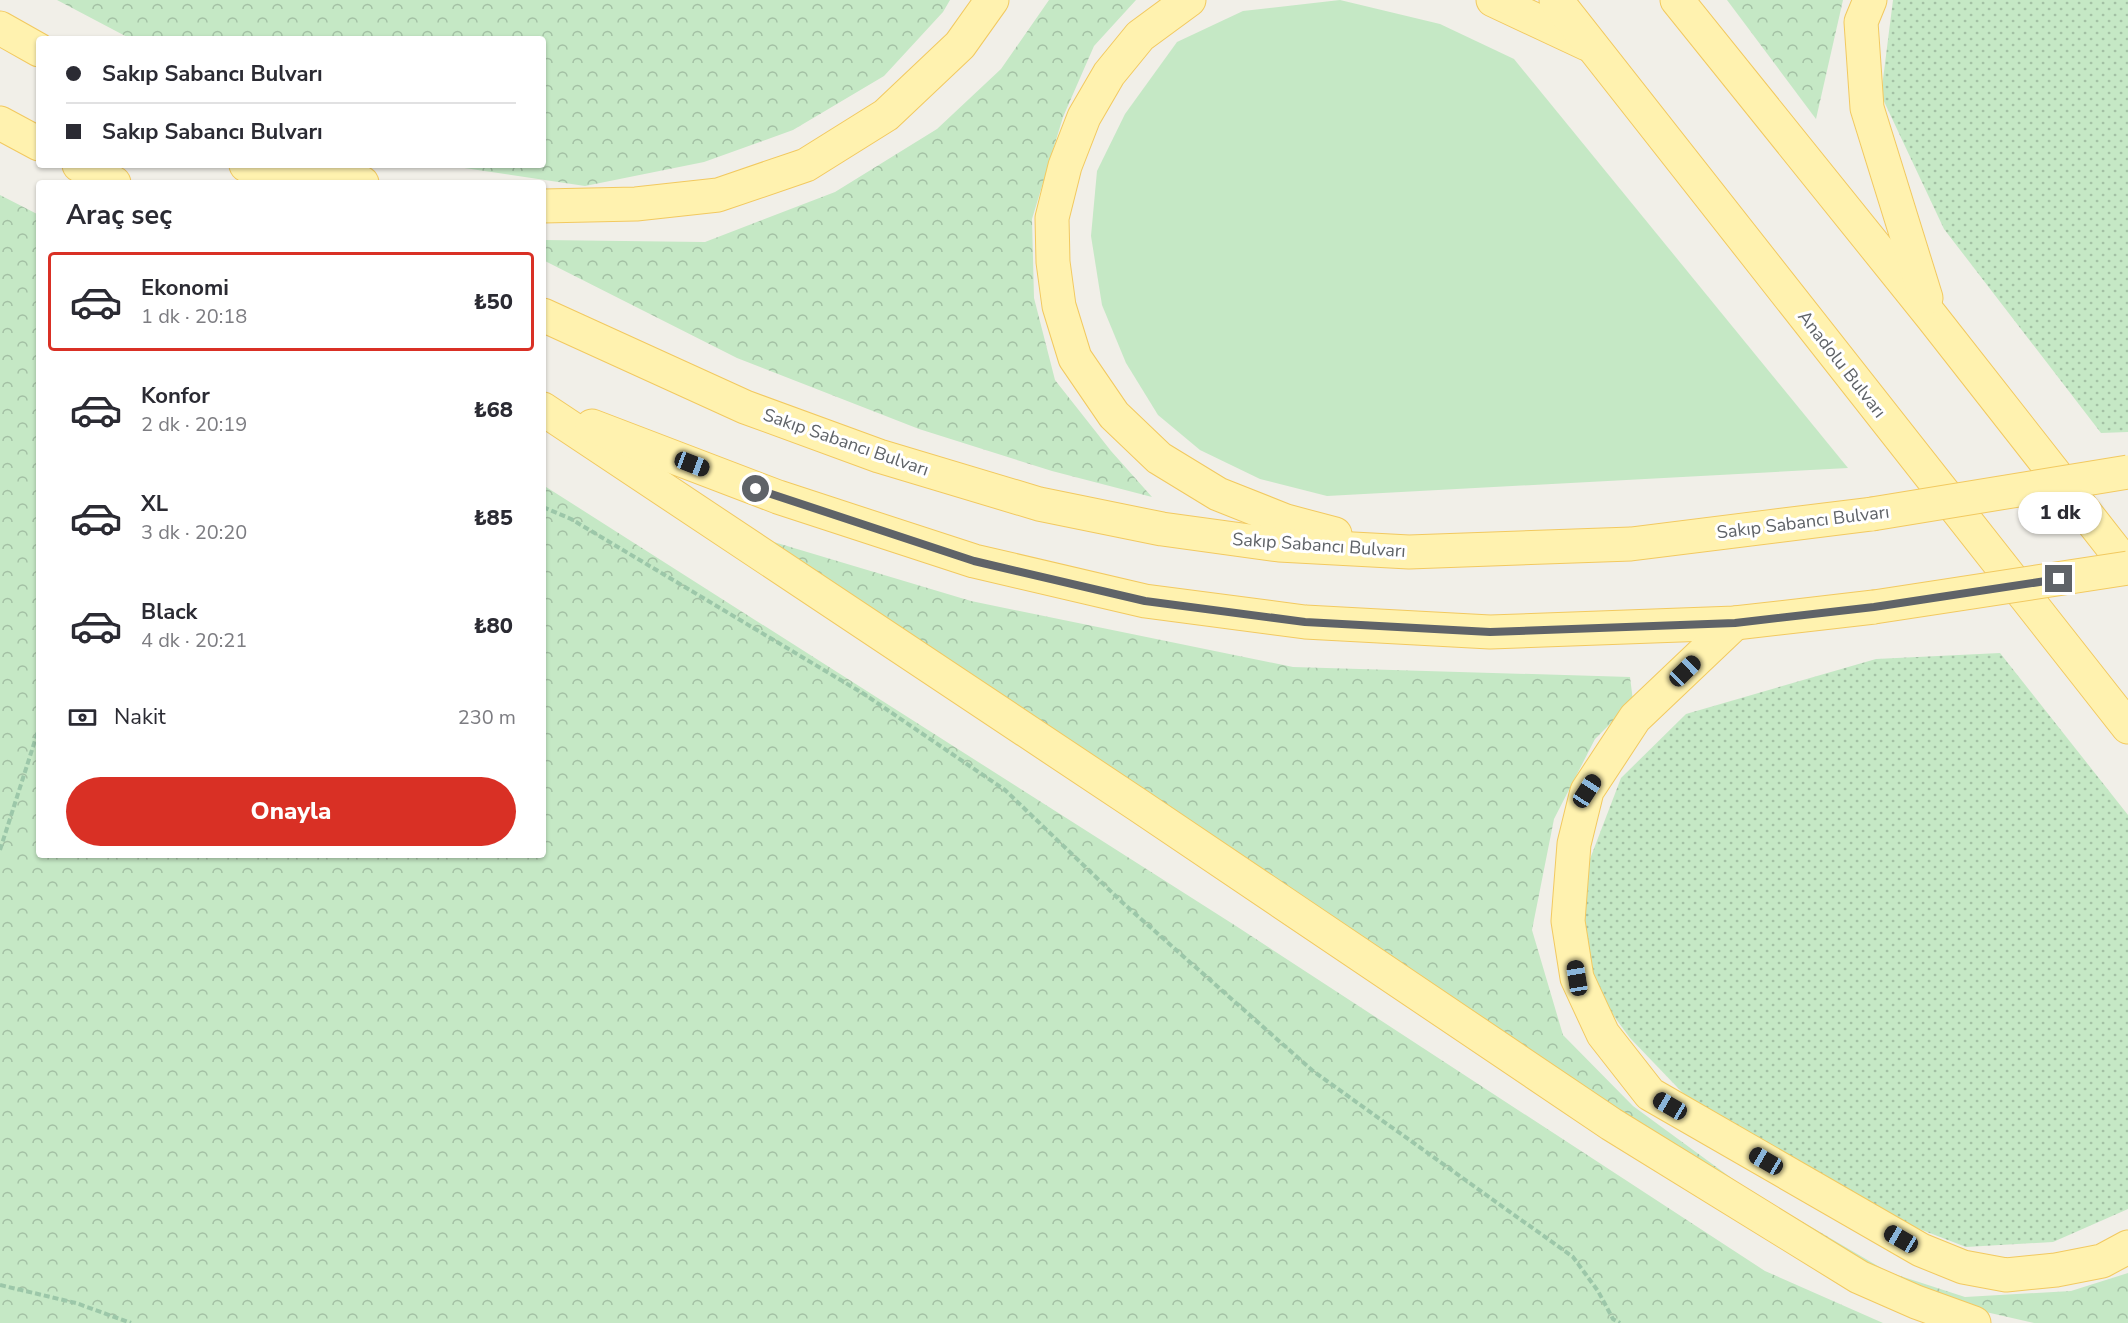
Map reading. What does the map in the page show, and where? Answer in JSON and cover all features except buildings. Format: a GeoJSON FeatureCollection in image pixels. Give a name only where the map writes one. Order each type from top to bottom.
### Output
{"type":"FeatureCollection","features":[{"type":"Feature","properties":{"kind":"main road"},"geometry":{"type":"LineString","coordinates":[[546,206],[636,204],[718,195],[806,165],[886,115],[960,45],[992,0]]}},
{"type":"Feature","properties":{"kind":"main road"},"geometry":{"type":"LineString","coordinates":[[1189,0],[1140,36],[1109,74],[1084,117],[1065,166],[1052,218],[1053,262],[1059,306],[1075,358],[1114,415],[1159,458],[1218,494],[1286,521],[1409,552]]}},
{"type":"Feature","properties":{"kind":"main road"},"geometry":{"type":"LineString","coordinates":[[1493,0],[1591,45]]}},
{"type":"Feature","properties":{"kind":"main road","name":"Anadolu Bulvarı"},"geometry":{"type":"LineString","coordinates":[[1556,0],[2128,727]]}},
{"type":"Feature","properties":{"kind":"main road"},"geometry":{"type":"LineString","coordinates":[[546,409],[778,497],[974,561],[1145,601],[1305,622],[1490,632],[1735,623],[1874,607],[2128,568],[1932,317],[1677,0]]}},
{"type":"Feature","properties":{"kind":"main road"},"geometry":{"type":"LineString","coordinates":[[1870,0],[1862,22],[1866,108],[1932,317]]}},
{"type":"Feature","properties":{"kind":"main road"},"geometry":{"type":"LineString","coordinates":[[0,28],[36,48]]}},
{"type":"Feature","properties":{"kind":"main road"},"geometry":{"type":"LineString","coordinates":[[0,123],[36,142]]}},
{"type":"Feature","properties":{"kind":"main road"},"geometry":{"type":"LineString","coordinates":[[85,168],[108,180]]}},
{"type":"Feature","properties":{"kind":"main road"},"geometry":{"type":"LineString","coordinates":[[252,168],[275,180]]}},
{"type":"Feature","properties":{"kind":"main road"},"geometry":{"type":"LineString","coordinates":[[292,168],[348,180]]}},
{"type":"Feature","properties":{"kind":"main road","name":"Sakıp Sabancı Bulvarı"},"geometry":{"type":"LineString","coordinates":[[546,316],[745,407],[879,456],[1039,504],[1162,529],[1255,542],[1409,552],[1631,544],[1872,514],[2128,472]]}},
{"type":"Feature","properties":{"kind":"main road"},"geometry":{"type":"LineString","coordinates":[[546,410],[1611,1124],[1859,1277],[1974,1323]]}},
{"type":"Feature","properties":{"kind":"main road"},"geometry":{"type":"LineString","coordinates":[[1735,623],[1635,718],[1587,791],[1574,844],[1568,921],[1577,978],[1603,1034],[1650,1094],[1921,1250],[1963,1267],[2006,1275],[2056,1270],[2102,1261],[2128,1248]]}},
{"type":"Feature","properties":{"kind":"path"},"geometry":{"type":"LineString","coordinates":[[546,508],[581,525],[864,694],[1005,790],[1123,903],[1313,1071],[1573,1257],[1598,1291],[1613,1319],[1620,1323]]}},
{"type":"Feature","properties":{"kind":"path"},"geometry":{"type":"LineString","coordinates":[[0,850],[36,737]]}},
{"type":"Feature","properties":{"kind":"path"},"geometry":{"type":"LineString","coordinates":[[0,1285],[76,1304],[131,1323]]}},
{"type":"Feature","properties":{"kind":"green space"},"geometry":{"type":"Polygon","coordinates":[[[57,0],[950,0],[943,12],[884,76],[793,130],[704,162],[585,186],[464,168],[546,168],[546,36],[125,36],[57,0]]]}},
{"type":"Feature","properties":{"kind":"green space"},"geometry":{"type":"Polygon","coordinates":[[[1049,0],[1136,0],[1094,46],[1063,117],[1032,219],[1034,298],[1055,380],[1111,451],[1152,497],[1052,471],[919,429],[737,358],[546,262],[546,240],[705,242],[835,192],[937,129],[1001,69],[1049,0]]]}},
{"type":"Feature","properties":{"kind":"green space"},"geometry":{"type":"Polygon","coordinates":[[[1340,0],[1440,24],[1514,59],[1848,468],[1327,496],[1260,479],[1200,450],[1158,415],[1126,363],[1102,305],[1091,236],[1097,171],[1125,114],[1177,42],[1243,11],[1340,0]]]}},
{"type":"Feature","properties":{"kind":"green space"},"geometry":{"type":"Polygon","coordinates":[[[1727,0],[1843,0],[1816,119],[1727,0]]]}},
{"type":"Feature","properties":{"kind":"green space"},"geometry":{"type":"Polygon","coordinates":[[[1893,0],[2128,0],[2128,432],[2101,433],[1944,229],[1881,95],[1893,0]]]}},
{"type":"Feature","properties":{"kind":"green space"},"geometry":{"type":"Polygon","coordinates":[[[0,195],[36,213],[36,858],[546,858],[546,487],[1236,926],[1765,1271],[1883,1323],[0,1323],[0,195]]]}},
{"type":"Feature","properties":{"kind":"green space"},"geometry":{"type":"Polygon","coordinates":[[[757,537],[971,601],[1293,667],[1630,677],[1633,701],[1595,739],[1554,819],[1532,930],[1563,1035],[1633,1106],[1745,1188],[1888,1272],[1965,1297],[2071,1291],[2128,1273],[2128,1323],[2034,1323],[1942,1302],[1885,1280],[1592,1093],[1138,785],[757,537]]]}},
{"type":"Feature","properties":{"kind":"green space"},"geometry":{"type":"Polygon","coordinates":[[[2000,653],[2128,815],[2128,1209],[2053,1242],[1966,1247],[1852,1203],[1701,1112],[1630,1038],[1583,974],[1585,872],[1621,778],[1686,714],[1876,659],[2000,653]]]}},
{"type":"Feature","properties":{"kind":"route"},"geometry":{"type":"LineString","coordinates":[[756,489],[974,561],[1145,601],[1305,622],[1490,632],[1735,623],[1874,607],[2059,579]]}}]}
